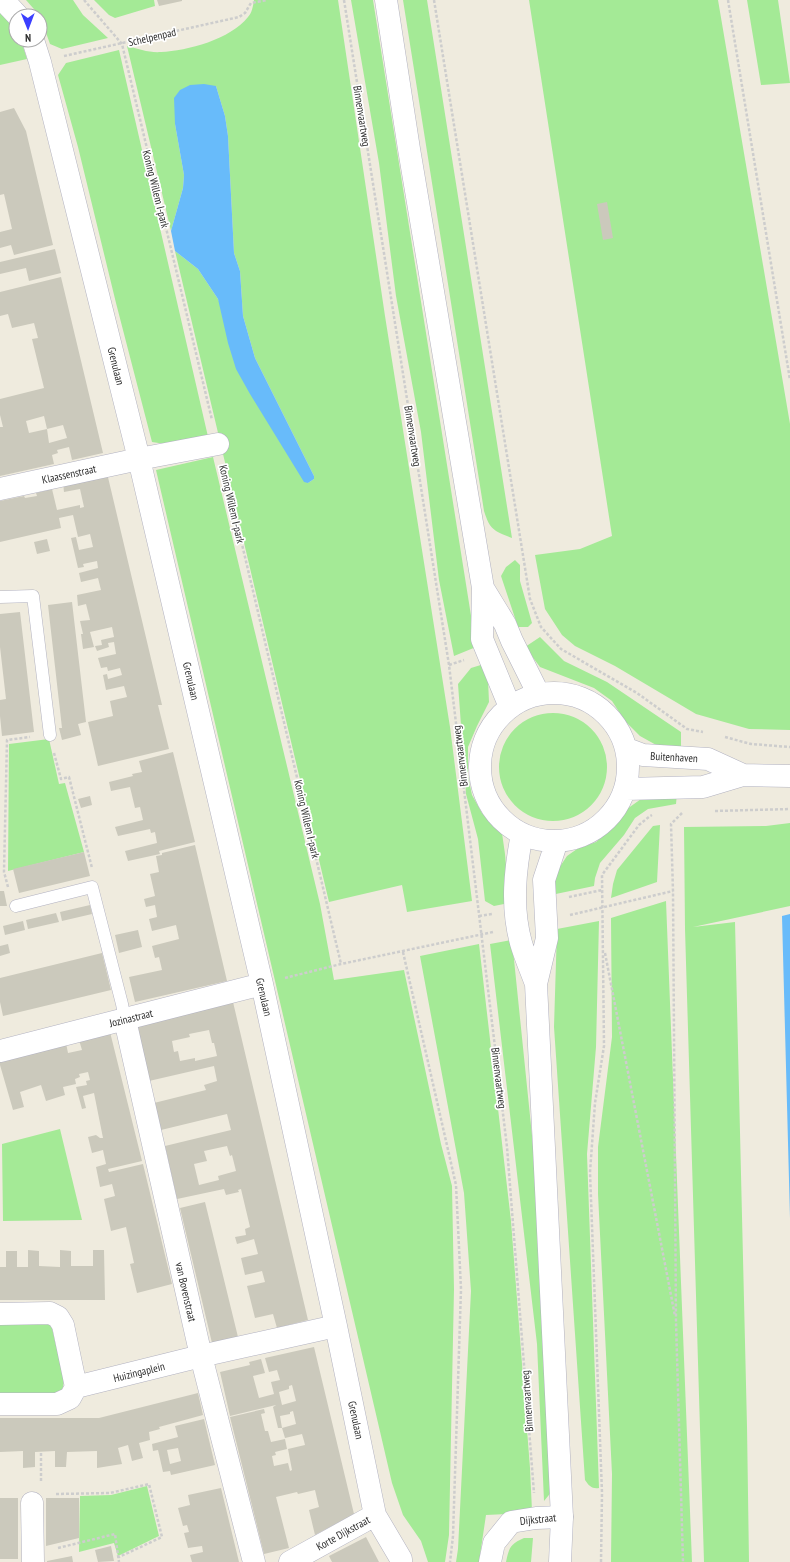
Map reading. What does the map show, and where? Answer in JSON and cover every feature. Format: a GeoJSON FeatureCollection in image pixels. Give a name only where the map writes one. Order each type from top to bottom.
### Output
{"type":"FeatureCollection","features":[{"type":"Feature","properties":{"kind":"street"},"geometry":{"type":"LineString","coordinates":[[3,0],[10,8]]}},
{"type":"Feature","properties":{"kind":"street"},"geometry":{"type":"LineString","coordinates":[[386,0],[482,588],[482,639],[510,706]]}},
{"type":"Feature","properties":{"kind":"street","name":"Grenulaan"},"geometry":{"type":"LineString","coordinates":[[36,48],[139,459],[262,984],[375,1515],[401,1559],[401,1562]]}},
{"type":"Feature","properties":{"kind":"street","name":"Klaassenstraat"},"geometry":{"type":"LineString","coordinates":[[0,489],[139,459],[218,444]]}},
{"type":"Feature","properties":{"kind":"street"},"geometry":{"type":"LineString","coordinates":[[482,588],[505,624],[538,694]]}},
{"type":"Feature","properties":{"kind":"street"},"geometry":{"type":"LineString","coordinates":[[554,692],[571,694],[587,699],[613,720],[622,734],[627,749],[629,770],[626,789],[618,806],[607,820],[592,831],[576,838],[557,841],[539,840],[522,834],[506,823],[493,809],[484,792],[480,774],[480,755],[486,736],[496,720],[510,706],[523,699],[538,694],[554,692]]}},
{"type":"Feature","properties":{"kind":"street","name":"Buitenhaven"},"geometry":{"type":"LineString","coordinates":[[627,749],[643,755],[708,759],[743,775]]}},
{"type":"Feature","properties":{"kind":"street","name":"Buitenhaven"},"geometry":{"type":"LineString","coordinates":[[626,789],[703,787],[743,775],[790,776]]}},
{"type":"Feature","properties":{"kind":"street"},"geometry":{"type":"LineString","coordinates":[[522,834],[514,888],[521,943],[536,984]]}},
{"type":"Feature","properties":{"kind":"street"},"geometry":{"type":"LineString","coordinates":[[557,841],[544,880],[547,938],[536,984],[562,1517],[560,1562]]}},
{"type":"Feature","properties":{"kind":"street","name":"Jozinastraat"},"geometry":{"type":"LineString","coordinates":[[0,1051],[262,984]]}},
{"type":"Feature","properties":{"kind":"street","name":"van Bovenstraat"},"geometry":{"type":"LineString","coordinates":[[124,1020],[201,1356],[254,1562]]}},
{"type":"Feature","properties":{"kind":"street"},"geometry":{"type":"LineString","coordinates":[[0,1314],[50,1313],[58,1317],[63,1325],[76,1387],[70,1398],[58,1404],[0,1404]]}},
{"type":"Feature","properties":{"kind":"street"},"geometry":{"type":"LineString","coordinates":[[201,1356],[336,1326]]}},
{"type":"Feature","properties":{"kind":"street","name":"Huizingaplein"},"geometry":{"type":"LineString","coordinates":[[76,1387],[201,1356]]}},
{"type":"Feature","properties":{"kind":"street"},"geometry":{"type":"LineString","coordinates":[[33,1558],[40,1499]]}},
{"type":"Feature","properties":{"kind":"street","name":"Korte Dijkstraat"},"geometry":{"type":"LineString","coordinates":[[290,1562],[375,1515]]}},
{"type":"Feature","properties":{"kind":"street","name":"Dijkstraat"},"geometry":{"type":"LineString","coordinates":[[490,1562],[494,1543],[512,1522],[536,1518],[562,1517]]}},
{"type":"Feature","properties":{"kind":"lane"},"geometry":{"type":"LineString","coordinates":[[0,596],[33,596],[50,735]]}},
{"type":"Feature","properties":{"kind":"lane"},"geometry":{"type":"LineString","coordinates":[[16,906],[92,887],[122,1004],[124,1020]]}},
{"type":"Feature","properties":{"kind":"path","name":"Schelpenpad"},"geometry":{"type":"LineString","coordinates":[[84,0],[122,44],[239,17],[245,14],[251,4],[267,0]]}},
{"type":"Feature","properties":{"kind":"path","name":"Binnenvaartweg"},"geometry":{"type":"LineString","coordinates":[[344,0],[449,665],[508,1147],[536,1518]]}},
{"type":"Feature","properties":{"kind":"path"},"geometry":{"type":"LineString","coordinates":[[434,0],[530,599],[542,627],[561,649],[637,693],[687,729],[706,732]]}},
{"type":"Feature","properties":{"kind":"path"},"geometry":{"type":"LineString","coordinates":[[728,0],[790,380]]}},
{"type":"Feature","properties":{"kind":"path"},"geometry":{"type":"LineString","coordinates":[[64,56],[122,44]]}},
{"type":"Feature","properties":{"kind":"path","name":"Koning Willem I-park"},"geometry":{"type":"LineString","coordinates":[[122,44],[341,964]]}},
{"type":"Feature","properties":{"kind":"path"},"geometry":{"type":"LineString","coordinates":[[16,906],[10,895],[4,872],[7,740],[50,735],[61,779],[69,777],[94,874],[92,887]]}},
{"type":"Feature","properties":{"kind":"path"},"geometry":{"type":"LineString","coordinates":[[721,736],[751,744],[790,747]]}},
{"type":"Feature","properties":{"kind":"path"},"geometry":{"type":"LineString","coordinates":[[708,811],[790,809]]}},
{"type":"Feature","properties":{"kind":"path"},"geometry":{"type":"LineString","coordinates":[[683,811],[671,824],[673,891],[676,1322],[683,1562]]}},
{"type":"Feature","properties":{"kind":"path"},"geometry":{"type":"LineString","coordinates":[[676,812],[688,812]]}},
{"type":"Feature","properties":{"kind":"path"},"geometry":{"type":"LineString","coordinates":[[601,1562],[602,1493],[590,1172],[594,1103],[604,1046],[602,875],[639,825],[650,816],[656,815]]}},
{"type":"Feature","properties":{"kind":"path"},"geometry":{"type":"LineString","coordinates":[[603,908],[673,891]]}},
{"type":"Feature","properties":{"kind":"path"},"geometry":{"type":"LineString","coordinates":[[291,977],[341,964],[450,942]]}},
{"type":"Feature","properties":{"kind":"path"},"geometry":{"type":"LineString","coordinates":[[604,947],[676,1322]]}},
{"type":"Feature","properties":{"kind":"path"},"geometry":{"type":"LineString","coordinates":[[403,952],[456,1185],[461,1289],[454,1536],[450,1562]]}},
{"type":"Feature","properties":{"kind":"path"},"geometry":{"type":"LineString","coordinates":[[40,1499],[110,1493],[149,1484],[162,1537],[119,1557]]}},
{"type":"Feature","properties":{"kind":"path"},"geometry":{"type":"LineString","coordinates":[[33,1558],[116,1534],[119,1562]]}},
{"type":"Feature","properties":{"kind":"green space"},"geometry":{"type":"Polygon","coordinates":[[[26,0],[73,0],[83,15],[108,38],[62,49],[50,44],[48,38],[48,8],[33,8],[26,0]]]}},
{"type":"Feature","properties":{"kind":"green space"},"geometry":{"type":"Polygon","coordinates":[[[94,0],[154,0],[155,6],[115,18],[109,15],[94,0]]]}},
{"type":"Feature","properties":{"kind":"green space"},"geometry":{"type":"Polygon","coordinates":[[[254,0],[338,0],[385,316],[450,727],[472,901],[407,912],[402,885],[329,902],[175,251],[198,269],[218,299],[308,483],[314,479],[314,476],[255,358],[243,316],[240,271],[234,253],[228,136],[225,116],[216,86],[175,124],[184,175],[183,188],[171,231],[127,46],[148,51],[161,52],[183,49],[208,42],[231,32],[240,25],[250,14],[254,0]]]}},
{"type":"Feature","properties":{"kind":"green space"},"geometry":{"type":"Polygon","coordinates":[[[351,0],[373,0],[476,647],[454,656],[439,580],[421,432],[396,296],[379,163],[351,0]]]}},
{"type":"Feature","properties":{"kind":"green space"},"geometry":{"type":"Polygon","coordinates":[[[403,0],[427,0],[512,538],[501,534],[494,529],[488,522],[484,511],[403,0]]]}},
{"type":"Feature","properties":{"kind":"green space"},"geometry":{"type":"Polygon","coordinates":[[[529,0],[718,0],[790,424],[790,730],[749,729],[696,714],[615,666],[575,646],[562,635],[545,609],[535,555],[580,549],[612,536],[529,0]]]}},
{"type":"Feature","properties":{"kind":"green space"},"geometry":{"type":"Polygon","coordinates":[[[747,0],[778,0],[790,83],[761,85],[747,0]]]}},
{"type":"Feature","properties":{"kind":"green space"},"geometry":{"type":"Polygon","coordinates":[[[0,10],[8,16],[8,48],[24,48],[27,59],[0,65],[0,10]]]}},
{"type":"Feature","properties":{"kind":"green space"},"geometry":{"type":"Polygon","coordinates":[[[119,50],[209,441],[185,447],[152,442],[78,147],[58,75],[66,63],[119,50]]]}},
{"type":"Feature","properties":{"kind":"green space"},"geometry":{"type":"Polygon","coordinates":[[[213,457],[320,904],[334,980],[404,970],[441,1144],[452,1186],[454,1289],[449,1535],[445,1562],[428,1562],[421,1541],[403,1515],[392,1483],[156,470],[213,457]]]}},
{"type":"Feature","properties":{"kind":"green space"},"geometry":{"type":"Polygon","coordinates":[[[515,560],[520,565],[520,581],[532,623],[528,627],[518,627],[501,576],[506,567],[515,560]]]}},
{"type":"Feature","properties":{"kind":"green space"},"geometry":{"type":"Polygon","coordinates":[[[540,637],[564,661],[607,682],[681,732],[681,749],[658,746],[640,736],[625,721],[612,701],[594,688],[540,667],[525,647],[540,637]]]}},
{"type":"Feature","properties":{"kind":"green space"},"geometry":{"type":"Polygon","coordinates":[[[484,664],[488,680],[489,702],[468,747],[468,776],[472,795],[482,813],[502,833],[509,903],[494,906],[485,901],[478,839],[466,794],[458,684],[471,668],[484,664]]]}},
{"type":"Feature","properties":{"kind":"green space"},"geometry":{"type":"Polygon","coordinates":[[[553,713],[574,717],[591,729],[603,746],[607,767],[603,788],[591,805],[574,817],[553,821],[532,817],[515,805],[503,788],[499,767],[503,746],[515,729],[532,717],[553,713]]]}},
{"type":"Feature","properties":{"kind":"green space"},"geometry":{"type":"Polygon","coordinates":[[[49,739],[59,784],[65,783],[84,852],[8,871],[9,744],[49,739]]]}},
{"type":"Feature","properties":{"kind":"green space"},"geometry":{"type":"Polygon","coordinates":[[[677,793],[676,804],[648,809],[635,818],[624,835],[600,863],[594,886],[551,895],[553,877],[567,856],[577,849],[596,842],[616,825],[627,809],[641,799],[677,793]]]}},
{"type":"Feature","properties":{"kind":"green space"},"geometry":{"type":"Polygon","coordinates":[[[790,823],[790,906],[693,927],[735,922],[747,1426],[749,1562],[704,1562],[685,929],[684,827],[766,826],[790,823]]]}},
{"type":"Feature","properties":{"kind":"green space"},"geometry":{"type":"Polygon","coordinates":[[[660,825],[657,882],[611,898],[617,870],[653,826],[660,825]]]}},
{"type":"Feature","properties":{"kind":"green space"},"geometry":{"type":"Polygon","coordinates":[[[666,901],[692,1562],[611,1562],[612,1474],[598,1194],[598,1147],[612,1037],[611,918],[666,901]]]}},
{"type":"Feature","properties":{"kind":"green space"},"geometry":{"type":"Polygon","coordinates":[[[599,921],[596,1047],[587,1154],[599,1488],[594,1488],[591,1487],[585,1480],[554,1027],[557,929],[599,921]]]}},
{"type":"Feature","properties":{"kind":"green space"},"geometry":{"type":"Polygon","coordinates":[[[512,940],[537,1184],[553,1490],[544,1501],[537,1344],[490,944],[512,940]]]}},
{"type":"Feature","properties":{"kind":"green space"},"geometry":{"type":"Polygon","coordinates":[[[479,944],[511,1221],[532,1511],[486,1515],[479,1562],[456,1562],[458,1549],[471,1291],[464,1193],[420,956],[479,944]]]}},
{"type":"Feature","properties":{"kind":"green space"},"geometry":{"type":"Polygon","coordinates":[[[60,1129],[82,1220],[3,1221],[2,1144],[60,1129]]]}},
{"type":"Feature","properties":{"kind":"green space"},"geometry":{"type":"Polygon","coordinates":[[[0,1321],[47,1321],[52,1328],[64,1381],[62,1392],[53,1398],[0,1398],[0,1321]]]}},
{"type":"Feature","properties":{"kind":"green space"},"geometry":{"type":"Polygon","coordinates":[[[147,1486],[159,1536],[118,1556],[114,1543],[79,1552],[80,1496],[111,1495],[147,1486]]]}},
{"type":"Feature","properties":{"kind":"green space"},"geometry":{"type":"Polygon","coordinates":[[[524,1538],[533,1538],[531,1562],[506,1562],[511,1547],[516,1542],[524,1538]]]}},
{"type":"Feature","properties":{"kind":"water"},"geometry":{"type":"Polygon","coordinates":[[[204,84],[216,86],[225,116],[228,136],[234,253],[240,271],[243,316],[255,358],[314,476],[314,479],[308,483],[304,482],[236,369],[228,343],[218,299],[198,269],[175,251],[171,231],[183,188],[184,175],[175,124],[174,98],[180,90],[190,85],[204,84]]]}},
{"type":"Feature","properties":{"kind":"water"},"geometry":{"type":"Polygon","coordinates":[[[790,914],[790,1218],[782,916],[790,914]]]}},
{"type":"Feature","properties":{"kind":"building"},"geometry":{"type":"Polygon","coordinates":[[[157,0],[182,0],[182,1],[159,6],[157,0]]]}},
{"type":"Feature","properties":{"kind":"building"},"geometry":{"type":"Polygon","coordinates":[[[14,108],[26,131],[53,245],[14,255],[11,245],[0,248],[0,232],[12,229],[4,194],[0,195],[0,112],[14,108]]]}},
{"type":"Feature","properties":{"kind":"building"},"geometry":{"type":"Polygon","coordinates":[[[607,202],[613,238],[603,240],[597,204],[607,202]]]}},
{"type":"Feature","properties":{"kind":"building"},"geometry":{"type":"Polygon","coordinates":[[[55,249],[61,273],[29,281],[26,268],[0,274],[0,262],[55,249]]]}},
{"type":"Feature","properties":{"kind":"building"},"geometry":{"type":"Polygon","coordinates":[[[61,277],[103,453],[72,460],[69,447],[57,450],[58,453],[52,455],[54,464],[0,476],[0,427],[3,427],[0,415],[0,399],[44,388],[32,339],[38,338],[34,323],[12,328],[8,314],[0,316],[0,292],[61,277]],[[44,416],[26,421],[29,433],[47,429],[44,416]],[[63,425],[47,429],[49,443],[67,438],[63,425]]]}},
{"type":"Feature","properties":{"kind":"building"},"geometry":{"type":"Polygon","coordinates":[[[107,473],[162,705],[158,705],[169,749],[98,766],[88,722],[113,716],[110,701],[127,697],[124,686],[106,690],[103,675],[107,674],[108,679],[122,675],[120,668],[108,671],[107,667],[101,668],[98,658],[116,654],[114,642],[108,643],[109,647],[97,651],[95,646],[102,645],[101,640],[114,637],[112,627],[90,632],[94,647],[83,649],[81,634],[83,634],[80,621],[90,620],[86,604],[78,606],[77,595],[101,590],[98,578],[81,582],[79,573],[98,568],[97,561],[83,564],[84,567],[78,568],[71,538],[76,537],[79,550],[93,547],[90,534],[78,537],[73,515],[59,518],[61,528],[0,542],[0,501],[24,496],[25,498],[37,496],[36,493],[52,489],[57,510],[80,505],[80,508],[84,507],[80,489],[64,492],[63,483],[107,473]]]}},
{"type":"Feature","properties":{"kind":"building"},"geometry":{"type":"Polygon","coordinates":[[[47,539],[50,551],[37,554],[34,542],[47,539]]]}},
{"type":"Feature","properties":{"kind":"building"},"geometry":{"type":"Polygon","coordinates":[[[72,602],[86,722],[78,724],[81,735],[62,740],[59,728],[62,728],[48,605],[72,602]]]}},
{"type":"Feature","properties":{"kind":"building"},"geometry":{"type":"Polygon","coordinates":[[[20,612],[34,732],[2,736],[0,700],[6,699],[0,647],[0,614],[20,612]]]}},
{"type":"Feature","properties":{"kind":"building"},"geometry":{"type":"Polygon","coordinates":[[[173,752],[195,842],[159,851],[160,854],[128,861],[125,851],[157,843],[155,832],[151,833],[150,829],[118,836],[115,827],[143,820],[140,807],[135,808],[130,787],[111,791],[109,782],[133,776],[132,774],[142,772],[139,761],[173,752]]]}},
{"type":"Feature","properties":{"kind":"building"},"geometry":{"type":"Polygon","coordinates":[[[90,796],[92,805],[81,808],[78,799],[90,796]]]}},
{"type":"Feature","properties":{"kind":"building"},"geometry":{"type":"Polygon","coordinates":[[[195,845],[227,981],[135,1002],[129,977],[162,970],[159,957],[155,958],[152,946],[179,939],[176,925],[152,931],[149,919],[157,917],[155,905],[146,907],[144,899],[155,896],[150,874],[159,872],[156,856],[162,855],[162,853],[195,845]]]}},
{"type":"Feature","properties":{"kind":"building"},"geometry":{"type":"Polygon","coordinates":[[[84,852],[90,876],[19,893],[13,869],[84,852]]]}},
{"type":"Feature","properties":{"kind":"building"},"geometry":{"type":"Polygon","coordinates":[[[0,891],[4,891],[7,906],[0,906],[0,891]]]}},
{"type":"Feature","properties":{"kind":"building"},"geometry":{"type":"Polygon","coordinates":[[[90,905],[92,914],[62,921],[60,912],[90,905]]]}},
{"type":"Feature","properties":{"kind":"building"},"geometry":{"type":"Polygon","coordinates":[[[56,913],[59,922],[28,929],[26,920],[56,913]]]}},
{"type":"Feature","properties":{"kind":"building"},"geometry":{"type":"Polygon","coordinates":[[[23,921],[25,930],[5,935],[3,926],[23,921]]]}},
{"type":"Feature","properties":{"kind":"building"},"geometry":{"type":"Polygon","coordinates":[[[138,930],[142,947],[119,953],[115,935],[138,930]]]}},
{"type":"Feature","properties":{"kind":"building"},"geometry":{"type":"Polygon","coordinates":[[[8,944],[10,953],[0,956],[0,946],[8,944]]]}},
{"type":"Feature","properties":{"kind":"building"},"geometry":{"type":"Polygon","coordinates":[[[102,953],[111,990],[3,1016],[0,1002],[0,978],[102,953]]]}},
{"type":"Feature","properties":{"kind":"building"},"geometry":{"type":"Polygon","coordinates":[[[233,1002],[308,1320],[277,1328],[273,1314],[255,1318],[247,1286],[265,1282],[262,1271],[245,1275],[241,1258],[258,1254],[254,1239],[237,1244],[235,1237],[246,1235],[245,1229],[250,1227],[241,1189],[238,1190],[239,1192],[226,1195],[224,1189],[177,1199],[165,1146],[231,1130],[227,1114],[161,1130],[154,1103],[206,1090],[204,1085],[217,1081],[214,1066],[149,1081],[136,1027],[233,1002]],[[209,1030],[189,1034],[190,1037],[172,1041],[174,1052],[178,1051],[180,1061],[195,1058],[195,1061],[217,1056],[209,1030]],[[227,1146],[204,1151],[207,1161],[194,1164],[199,1185],[219,1180],[218,1176],[236,1171],[232,1155],[230,1156],[227,1146]]]}},
{"type":"Feature","properties":{"kind":"building"},"geometry":{"type":"Polygon","coordinates":[[[110,1032],[142,1161],[108,1169],[109,1172],[143,1164],[172,1284],[137,1293],[130,1264],[134,1263],[126,1227],[111,1231],[104,1199],[115,1196],[112,1184],[100,1187],[96,1167],[106,1164],[103,1150],[92,1153],[88,1137],[96,1135],[103,1138],[94,1093],[83,1096],[86,1108],[82,1109],[76,1087],[87,1085],[86,1081],[90,1080],[88,1072],[79,1074],[80,1077],[75,1079],[76,1084],[63,1087],[65,1095],[46,1101],[41,1085],[20,1092],[24,1107],[13,1110],[0,1065],[0,1062],[66,1043],[68,1053],[82,1050],[79,1040],[110,1032]]]}},
{"type":"Feature","properties":{"kind":"building"},"geometry":{"type":"Polygon","coordinates":[[[205,1202],[238,1337],[212,1343],[180,1208],[205,1202]]]}},
{"type":"Feature","properties":{"kind":"building"},"geometry":{"type":"Polygon","coordinates":[[[28,1250],[39,1251],[39,1266],[60,1267],[60,1250],[71,1251],[71,1266],[93,1266],[93,1250],[104,1250],[105,1300],[0,1300],[0,1267],[6,1267],[6,1251],[17,1251],[17,1267],[28,1267],[28,1250]]]}},
{"type":"Feature","properties":{"kind":"building"},"geometry":{"type":"Polygon","coordinates":[[[314,1347],[354,1514],[315,1535],[309,1510],[319,1507],[315,1490],[298,1494],[297,1492],[276,1497],[289,1548],[264,1554],[230,1417],[264,1409],[265,1413],[261,1414],[265,1431],[268,1431],[271,1442],[285,1439],[287,1449],[275,1452],[276,1455],[272,1456],[274,1466],[288,1463],[290,1471],[292,1470],[288,1449],[305,1445],[302,1434],[285,1438],[282,1428],[278,1428],[273,1407],[276,1405],[230,1416],[220,1372],[250,1365],[249,1362],[261,1359],[265,1373],[253,1376],[259,1398],[274,1394],[271,1382],[280,1380],[277,1370],[269,1372],[265,1358],[314,1347]],[[292,1385],[289,1386],[289,1389],[279,1392],[282,1405],[296,1401],[292,1385]],[[293,1411],[290,1412],[290,1414],[280,1416],[282,1428],[296,1424],[293,1411]]]}},
{"type":"Feature","properties":{"kind":"building"},"geometry":{"type":"Polygon","coordinates":[[[198,1393],[203,1415],[159,1427],[160,1429],[149,1432],[150,1440],[139,1443],[143,1458],[132,1461],[128,1445],[118,1448],[122,1464],[97,1468],[97,1451],[67,1452],[66,1467],[55,1467],[55,1451],[35,1452],[35,1467],[23,1468],[23,1451],[0,1452],[0,1418],[99,1418],[198,1393]]]}},
{"type":"Feature","properties":{"kind":"building"},"geometry":{"type":"Polygon","coordinates":[[[204,1419],[215,1465],[171,1475],[170,1471],[163,1472],[158,1450],[153,1451],[152,1444],[178,1437],[175,1426],[204,1419]],[[178,1448],[167,1450],[170,1464],[181,1461],[178,1448]]]}},
{"type":"Feature","properties":{"kind":"building"},"geometry":{"type":"Polygon","coordinates":[[[221,1488],[239,1562],[192,1562],[190,1555],[203,1552],[202,1546],[188,1548],[184,1533],[189,1532],[187,1525],[183,1526],[178,1508],[190,1505],[188,1495],[221,1488]]]}},
{"type":"Feature","properties":{"kind":"building"},"geometry":{"type":"Polygon","coordinates":[[[0,1498],[18,1498],[18,1559],[0,1559],[0,1498]]]}},
{"type":"Feature","properties":{"kind":"building"},"geometry":{"type":"Polygon","coordinates":[[[46,1498],[79,1498],[79,1538],[46,1546],[46,1498]]]}},
{"type":"Feature","properties":{"kind":"building"},"geometry":{"type":"Polygon","coordinates":[[[366,1537],[379,1562],[332,1562],[329,1556],[366,1537]]]}},
{"type":"Feature","properties":{"kind":"building"},"geometry":{"type":"Polygon","coordinates":[[[111,1546],[114,1561],[98,1562],[95,1550],[111,1546]]]}},
{"type":"Feature","properties":{"kind":"building"},"geometry":{"type":"Polygon","coordinates":[[[72,1556],[73,1562],[47,1562],[47,1561],[72,1556]]]}}]}
